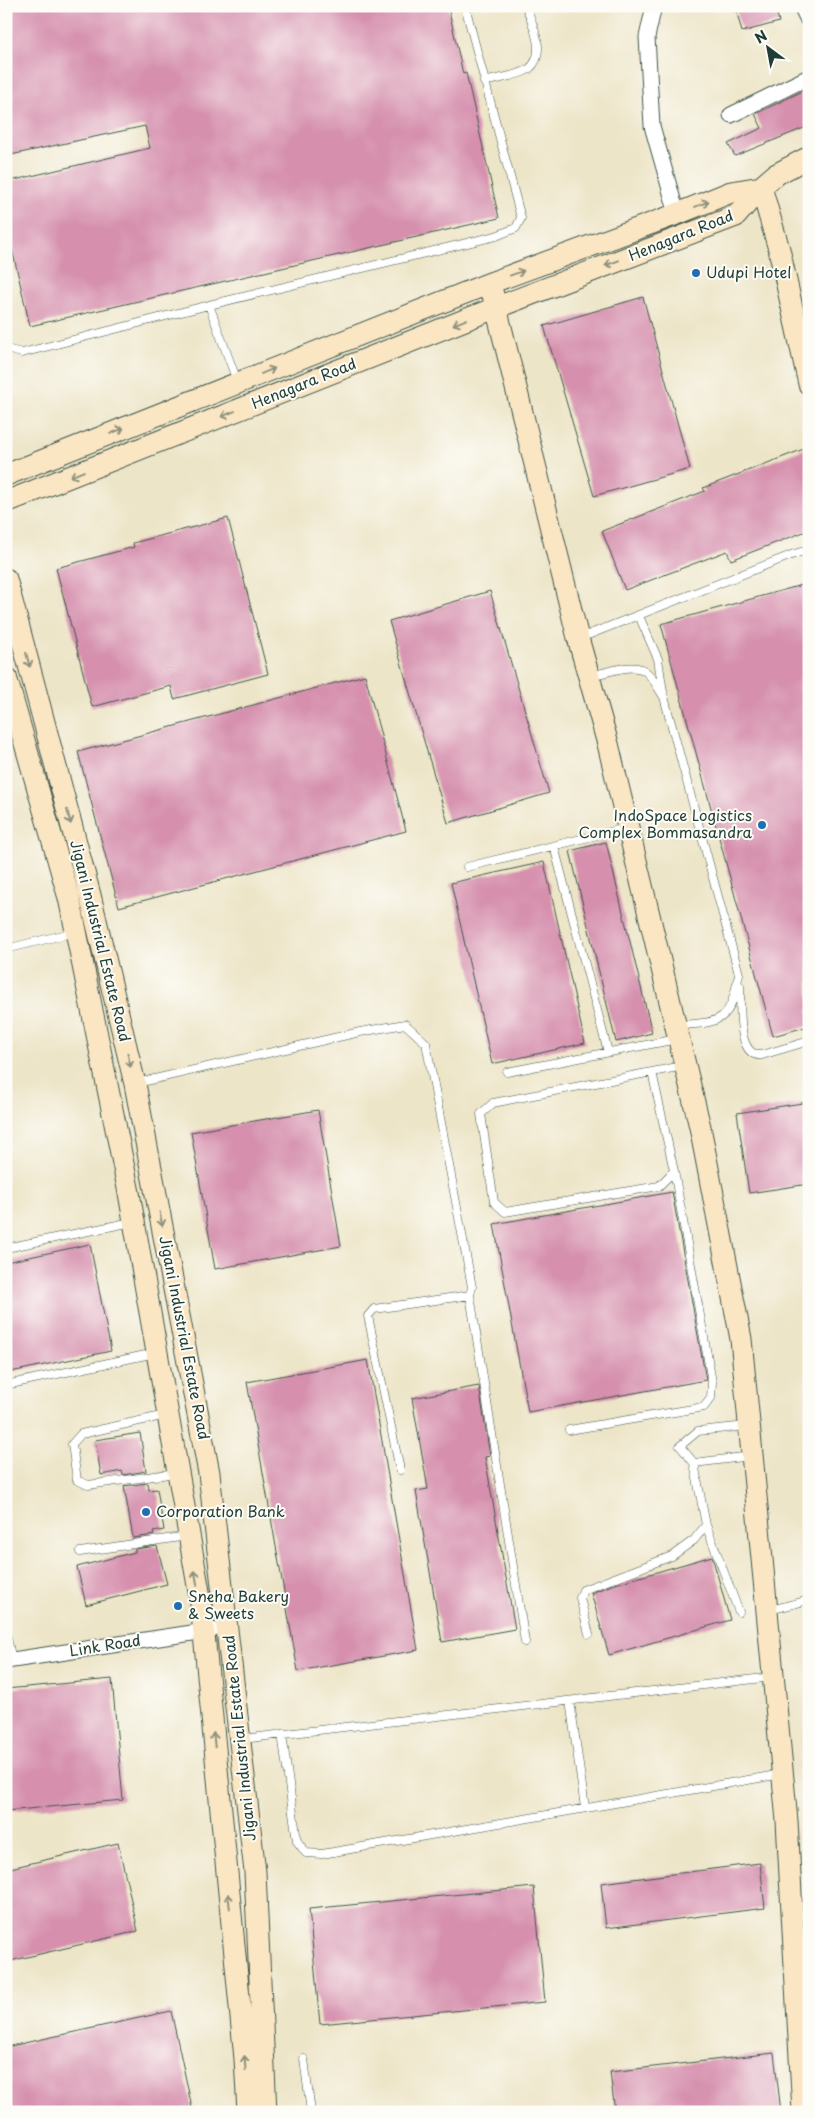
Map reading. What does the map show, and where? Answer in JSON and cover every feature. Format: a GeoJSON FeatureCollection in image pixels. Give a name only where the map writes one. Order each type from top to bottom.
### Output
{"type":"FeatureCollection","features":[{"type":"Feature","properties":{"kind":"street"},"geometry":{"type":"LineString","coordinates":[[654,6],[647,37],[652,126],[677,214]]}},
{"type":"Feature","properties":{"kind":"street"},"geometry":{"type":"LineString","coordinates":[[801,6],[809,22]]}},
{"type":"Feature","properties":{"kind":"street"},"geometry":{"type":"LineString","coordinates":[[731,115],[809,78]]}},
{"type":"Feature","properties":{"kind":"street"},"geometry":{"type":"LineString","coordinates":[[807,373],[779,249],[762,187],[775,175],[809,158]]}},
{"type":"Feature","properties":{"kind":"street","name":"Henagara Road"},"geometry":{"type":"LineString","coordinates":[[6,475],[490,283],[677,214],[730,192],[762,187]]}},
{"type":"Feature","properties":{"kind":"street","name":"Henagara Road"},"geometry":{"type":"LineString","coordinates":[[6,502],[495,308],[736,216],[762,187]]}},
{"type":"Feature","properties":{"kind":"street"},"geometry":{"type":"LineString","coordinates":[[490,283],[578,638],[608,744],[700,1127],[741,1339],[783,1774],[803,2112]]}},
{"type":"Feature","properties":{"kind":"street","name":"Jigani Industrial Estate Road"},"geometry":{"type":"LineString","coordinates":[[6,579],[90,895],[135,1084],[209,1473],[255,1872],[266,2112]]}},
{"type":"Feature","properties":{"kind":"street","name":"Jigani Industrial Estate Road"},"geometry":{"type":"LineString","coordinates":[[6,677],[66,888],[76,931],[134,1221],[189,1536],[203,1631],[244,2050],[248,2112]]}},
{"type":"Feature","properties":{"kind":"street","name":"Link Road"},"geometry":{"type":"LineString","coordinates":[[9,1660],[227,1628]]}},
{"type":"Feature","properties":{"kind":"lane"},"geometry":{"type":"LineString","coordinates":[[6,349],[22,353],[209,305],[496,236],[516,228],[521,218],[465,6]]}},
{"type":"Feature","properties":{"kind":"lane"},"geometry":{"type":"LineString","coordinates":[[484,82],[529,70],[537,60],[539,47],[526,6]]}},
{"type":"Feature","properties":{"kind":"lane"},"geometry":{"type":"LineString","coordinates":[[209,305],[238,382]]}},
{"type":"Feature","properties":{"kind":"lane"},"geometry":{"type":"LineString","coordinates":[[578,638],[639,616],[794,554],[801,552],[809,553]]}},
{"type":"Feature","properties":{"kind":"lane"},"geometry":{"type":"LineString","coordinates":[[639,616],[658,659],[664,697],[739,974],[743,1038],[746,1048],[751,1054],[762,1056],[809,1041]]}},
{"type":"Feature","properties":{"kind":"lane"},"geometry":{"type":"LineString","coordinates":[[588,676],[629,668],[643,670],[652,678],[664,697]]}},
{"type":"Feature","properties":{"kind":"lane"},"geometry":{"type":"LineString","coordinates":[[467,867],[628,828]]}},
{"type":"Feature","properties":{"kind":"lane"},"geometry":{"type":"LineString","coordinates":[[554,846],[608,1052]]}},
{"type":"Feature","properties":{"kind":"lane"},"geometry":{"type":"LineString","coordinates":[[6,949],[76,931]]}},
{"type":"Feature","properties":{"kind":"lane"},"geometry":{"type":"LineString","coordinates":[[507,1072],[608,1052],[717,1021],[733,1000],[739,974]]}},
{"type":"Feature","properties":{"kind":"lane"},"geometry":{"type":"LineString","coordinates":[[135,1084],[360,1032],[405,1024],[426,1043],[472,1288],[470,1295],[526,1642]]}},
{"type":"Feature","properties":{"kind":"lane"},"geometry":{"type":"LineString","coordinates":[[674,1171],[659,1186],[505,1212],[494,1202],[481,1114],[493,1103],[685,1066]]}},
{"type":"Feature","properties":{"kind":"lane"},"geometry":{"type":"LineString","coordinates":[[569,1430],[704,1406],[711,1398],[712,1382],[674,1171],[652,1072]]}},
{"type":"Feature","properties":{"kind":"lane"},"geometry":{"type":"LineString","coordinates":[[6,1248],[134,1221]]}},
{"type":"Feature","properties":{"kind":"lane"},"geometry":{"type":"LineString","coordinates":[[400,1470],[368,1316],[374,1309],[470,1295]]}},
{"type":"Feature","properties":{"kind":"lane"},"geometry":{"type":"LineString","coordinates":[[6,1385],[157,1353]]}},
{"type":"Feature","properties":{"kind":"lane"},"geometry":{"type":"LineString","coordinates":[[168,1415],[82,1434],[72,1444],[77,1480],[88,1486],[178,1473]]}},
{"type":"Feature","properties":{"kind":"lane"},"geometry":{"type":"LineString","coordinates":[[739,1612],[706,1525],[694,1463],[680,1446],[698,1431],[749,1425]]}},
{"type":"Feature","properties":{"kind":"lane"},"geometry":{"type":"LineString","coordinates":[[694,1463],[752,1456]]}},
{"type":"Feature","properties":{"kind":"lane"},"geometry":{"type":"LineString","coordinates":[[589,1634],[580,1598],[583,1590],[672,1556],[694,1540],[706,1525]]}},
{"type":"Feature","properties":{"kind":"lane"},"geometry":{"type":"LineString","coordinates":[[80,1552],[189,1536]]}},
{"type":"Feature","properties":{"kind":"lane"},"geometry":{"type":"LineString","coordinates":[[767,1611],[809,1600]]}},
{"type":"Feature","properties":{"kind":"lane"},"geometry":{"type":"LineString","coordinates":[[6,1634],[9,1660]]}},
{"type":"Feature","properties":{"kind":"lane"},"geometry":{"type":"LineString","coordinates":[[240,1739],[773,1677]]}},
{"type":"Feature","properties":{"kind":"lane"},"geometry":{"type":"LineString","coordinates":[[570,1700],[585,1808]]}},
{"type":"Feature","properties":{"kind":"lane"},"geometry":{"type":"LineString","coordinates":[[282,1734],[297,1840],[306,1852],[322,1854],[783,1774]]}},
{"type":"Feature","properties":{"kind":"lane"},"geometry":{"type":"LineString","coordinates":[[304,2059],[312,2112]]}},
{"type":"Feature","properties":{"kind":"building"},"geometry":{"type":"Polygon","coordinates":[[[6,6],[448,6],[463,74],[466,73],[499,218],[30,326],[6,223],[6,182],[150,148],[145,126],[6,156],[6,6]]]}},
{"type":"Feature","properties":{"kind":"building"},"geometry":{"type":"Polygon","coordinates":[[[735,6],[775,6],[779,22],[742,32],[735,6]]]}},
{"type":"Feature","properties":{"kind":"building"},"geometry":{"type":"Polygon","coordinates":[[[809,88],[809,126],[735,156],[728,144],[762,128],[755,114],[809,88]]]}},
{"type":"Feature","properties":{"kind":"building"},"geometry":{"type":"Polygon","coordinates":[[[643,297],[690,469],[594,496],[544,326],[643,297]]]}},
{"type":"Feature","properties":{"kind":"building"},"geometry":{"type":"Polygon","coordinates":[[[809,447],[809,530],[731,560],[727,551],[625,590],[602,531],[705,491],[703,488],[809,447]]]}},
{"type":"Feature","properties":{"kind":"building"},"geometry":{"type":"Polygon","coordinates":[[[228,518],[268,674],[174,699],[171,686],[92,707],[56,568],[134,547],[133,543],[228,518]]]}},
{"type":"Feature","properties":{"kind":"building","name":"IndoSpace Logistics Complex Bommasandra"},"geometry":{"type":"Polygon","coordinates":[[[809,583],[809,1026],[773,1036],[661,624],[809,583]]]}},
{"type":"Feature","properties":{"kind":"building"},"geometry":{"type":"Polygon","coordinates":[[[490,591],[549,793],[448,823],[389,621],[490,591]]]}},
{"type":"Feature","properties":{"kind":"building"},"geometry":{"type":"Polygon","coordinates":[[[365,675],[406,831],[119,907],[78,752],[365,675]]]}},
{"type":"Feature","properties":{"kind":"building"},"geometry":{"type":"Polygon","coordinates":[[[606,842],[652,1033],[616,1042],[570,851],[606,842]]]}},
{"type":"Feature","properties":{"kind":"building"},"geometry":{"type":"Polygon","coordinates":[[[544,862],[585,1043],[492,1064],[451,883],[544,862]]]}},
{"type":"Feature","properties":{"kind":"building"},"geometry":{"type":"Polygon","coordinates":[[[809,1102],[809,1184],[749,1193],[737,1113],[809,1102]]]}},
{"type":"Feature","properties":{"kind":"building"},"geometry":{"type":"Polygon","coordinates":[[[318,1110],[341,1246],[215,1269],[191,1132],[318,1110]]]}},
{"type":"Feature","properties":{"kind":"building"},"geometry":{"type":"Polygon","coordinates":[[[672,1192],[706,1380],[528,1412],[494,1224],[672,1192]]]}},
{"type":"Feature","properties":{"kind":"building"},"geometry":{"type":"Polygon","coordinates":[[[90,1244],[111,1351],[6,1373],[6,1262],[90,1244]]]}},
{"type":"Feature","properties":{"kind":"building"},"geometry":{"type":"Polygon","coordinates":[[[368,1360],[418,1650],[298,1671],[247,1382],[368,1360]]]}},
{"type":"Feature","properties":{"kind":"building"},"geometry":{"type":"Polygon","coordinates":[[[479,1386],[490,1456],[485,1457],[515,1629],[442,1642],[416,1491],[428,1489],[412,1398],[479,1386]]]}},
{"type":"Feature","properties":{"kind":"building"},"geometry":{"type":"Polygon","coordinates":[[[140,1433],[146,1471],[123,1475],[122,1471],[101,1475],[95,1440],[140,1433]]]}},
{"type":"Feature","properties":{"kind":"building"},"geometry":{"type":"Polygon","coordinates":[[[148,1483],[149,1490],[157,1489],[164,1530],[153,1532],[154,1535],[133,1538],[124,1486],[148,1483]]]}},
{"type":"Feature","properties":{"kind":"building"},"geometry":{"type":"Polygon","coordinates":[[[157,1546],[167,1584],[86,1605],[77,1567],[135,1552],[135,1549],[157,1546]]]}},
{"type":"Feature","properties":{"kind":"building"},"geometry":{"type":"Polygon","coordinates":[[[712,1556],[730,1620],[609,1655],[591,1593],[612,1585],[712,1556]]]}},
{"type":"Feature","properties":{"kind":"building"},"geometry":{"type":"Polygon","coordinates":[[[112,1679],[123,1800],[6,1811],[6,1689],[112,1679]]]}},
{"type":"Feature","properties":{"kind":"building"},"geometry":{"type":"Polygon","coordinates":[[[118,1843],[138,1931],[6,1962],[6,1869],[118,1843]]]}},
{"type":"Feature","properties":{"kind":"building"},"geometry":{"type":"Polygon","coordinates":[[[760,1863],[765,1908],[606,1928],[601,1883],[760,1863]]]}},
{"type":"Feature","properties":{"kind":"building"},"geometry":{"type":"Polygon","coordinates":[[[534,1887],[545,2002],[320,2024],[309,1909],[534,1887]]]}},
{"type":"Feature","properties":{"kind":"building"},"geometry":{"type":"Polygon","coordinates":[[[171,2011],[193,2112],[6,2112],[6,2047],[171,2011]]]}},
{"type":"Feature","properties":{"kind":"building"},"geometry":{"type":"Polygon","coordinates":[[[774,2053],[781,2112],[615,2112],[610,2072],[774,2053]]]}},
{"type":"Feature","properties":{"kind":"place","name":"Udupi Hotel"},"geometry":{"type":"Point","coordinates":[696,273]}},
{"type":"Feature","properties":{"kind":"place","name":"IndoSpace Logistics Complex Bommasandra"},"geometry":{"type":"Point","coordinates":[762,825]}},
{"type":"Feature","properties":{"kind":"place","name":"Corporation Bank"},"geometry":{"type":"Point","coordinates":[146,1512]}},
{"type":"Feature","properties":{"kind":"place","name":"Sneha Bakery & Sweets"},"geometry":{"type":"Point","coordinates":[178,1606]}}]}
